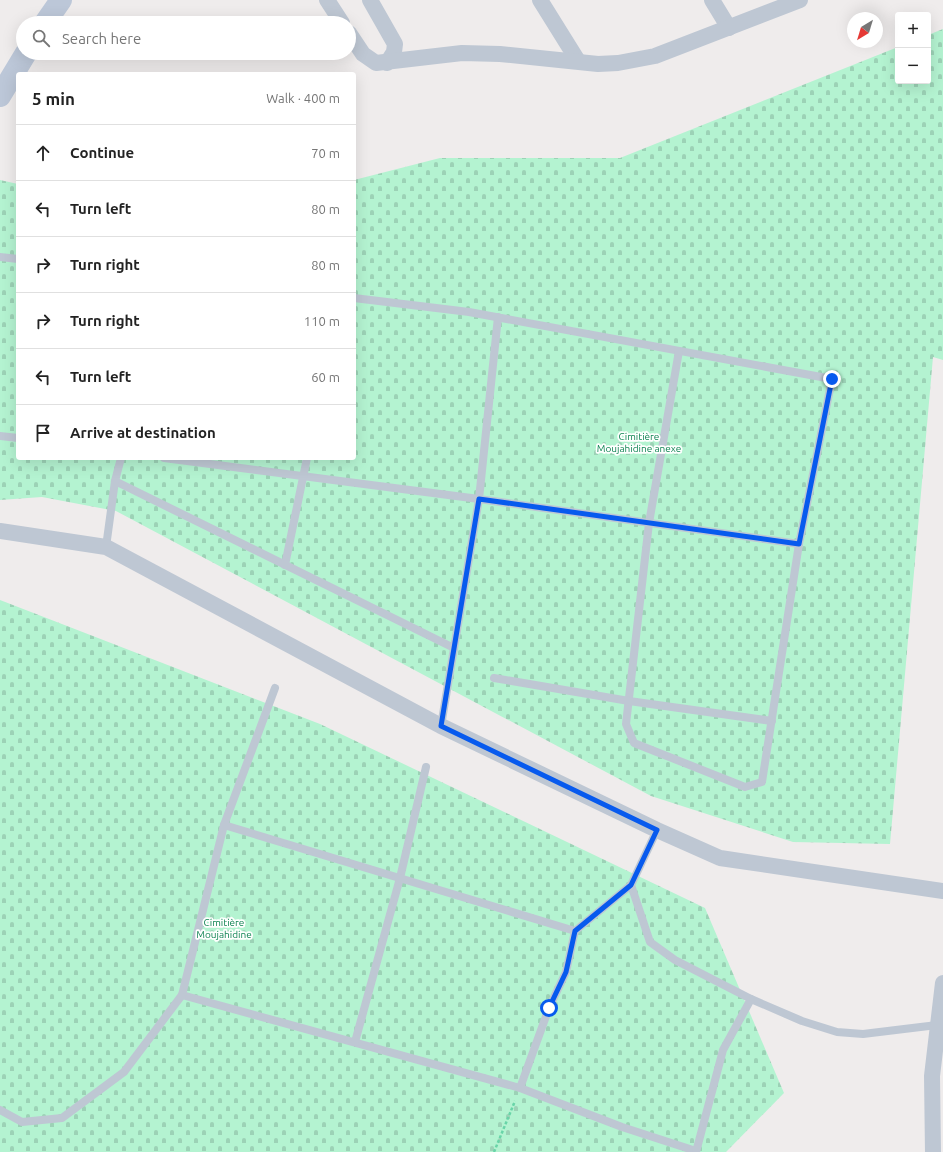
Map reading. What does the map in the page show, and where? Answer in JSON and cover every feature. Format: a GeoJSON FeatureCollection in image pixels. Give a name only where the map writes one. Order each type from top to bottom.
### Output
{"type":"FeatureCollection","features":[{"type":"Feature","properties":{"kind":"street"},"geometry":{"type":"LineString","coordinates":[[50,16],[61,0]]}},
{"type":"Feature","properties":{"kind":"street"},"geometry":{"type":"LineString","coordinates":[[327,0],[337,16]]}},
{"type":"Feature","properties":{"kind":"street"},"geometry":{"type":"LineString","coordinates":[[370,0],[395,44],[394,52],[387,63]]}},
{"type":"Feature","properties":{"kind":"street"},"geometry":{"type":"LineString","coordinates":[[540,0],[578,62]]}},
{"type":"Feature","properties":{"kind":"street"},"geometry":{"type":"LineString","coordinates":[[712,0],[729,28]]}},
{"type":"Feature","properties":{"kind":"street"},"geometry":{"type":"LineString","coordinates":[[356,44],[363,54],[371,62],[376,64],[462,53],[500,54],[598,64],[618,63],[655,56],[800,0]]}},
{"type":"Feature","properties":{"kind":"street"},"geometry":{"type":"LineString","coordinates":[[0,96],[22,60]]}},
{"type":"Feature","properties":{"kind":"street"},"geometry":{"type":"LineString","coordinates":[[0,531],[106,547],[441,726],[657,830],[720,858],[943,891]]}},
{"type":"Feature","properties":{"kind":"street"},"geometry":{"type":"LineString","coordinates":[[933,1152],[932,1076],[943,983]]}},
{"type":"Feature","properties":{"kind":"lane"},"geometry":{"type":"LineString","coordinates":[[0,257],[16,259]]}},
{"type":"Feature","properties":{"kind":"lane"},"geometry":{"type":"LineString","coordinates":[[356,298],[468,312],[832,379],[799,544],[762,782],[745,787],[634,743],[626,724],[649,523],[679,351]]}},
{"type":"Feature","properties":{"kind":"lane"},"geometry":{"type":"LineString","coordinates":[[441,726],[479,499],[498,318]]}},
{"type":"Feature","properties":{"kind":"lane"},"geometry":{"type":"LineString","coordinates":[[0,436],[16,438]]}},
{"type":"Feature","properties":{"kind":"lane"},"geometry":{"type":"LineString","coordinates":[[106,547],[115,481],[121,460]]}},
{"type":"Feature","properties":{"kind":"lane"},"geometry":{"type":"LineString","coordinates":[[179,460],[479,499],[799,544]]}},
{"type":"Feature","properties":{"kind":"lane"},"geometry":{"type":"LineString","coordinates":[[285,565],[305,477],[307,460]]}},
{"type":"Feature","properties":{"kind":"lane"},"geometry":{"type":"LineString","coordinates":[[115,481],[454,648]]}},
{"type":"Feature","properties":{"kind":"lane"},"geometry":{"type":"LineString","coordinates":[[494,678],[629,701],[772,721]]}},
{"type":"Feature","properties":{"kind":"lane"},"geometry":{"type":"LineString","coordinates":[[0,1110],[22,1122],[62,1118],[124,1072],[182,995],[224,824],[275,688]]}},
{"type":"Feature","properties":{"kind":"lane"},"geometry":{"type":"LineString","coordinates":[[355,1042],[400,878],[426,767]]}},
{"type":"Feature","properties":{"kind":"lane"},"geometry":{"type":"LineString","coordinates":[[224,824],[575,931]]}},
{"type":"Feature","properties":{"kind":"lane"},"geometry":{"type":"LineString","coordinates":[[520,1088],[549,1008],[566,972],[575,931],[631,885],[657,830]]}},
{"type":"Feature","properties":{"kind":"lane"},"geometry":{"type":"LineString","coordinates":[[631,885],[650,942],[675,960],[751,999],[802,1021],[837,1032],[863,1034],[937,1025]]}},
{"type":"Feature","properties":{"kind":"lane"},"geometry":{"type":"LineString","coordinates":[[182,995],[520,1088],[622,1127],[696,1151],[723,1050],[751,999]]}},
{"type":"Feature","properties":{"kind":"path"},"geometry":{"type":"LineString","coordinates":[[494,1152],[520,1088]]}},
{"type":"Feature","properties":{"kind":"green space","name":"Cimitière Moujahidine anexe"},"geometry":{"type":"Polygon","coordinates":[[[943,29],[943,360],[933,357],[890,844],[793,842],[651,796],[116,511],[42,497],[0,500],[0,180],[16,184],[16,460],[356,460],[356,179],[440,158],[620,158],[895,48],[895,84],[931,84],[931,34],[943,29]]]}},
{"type":"Feature","properties":{"kind":"green space","name":"Cimitière Moujahidine"},"geometry":{"type":"Polygon","coordinates":[[[0,600],[320,724],[705,908],[784,1093],[726,1152],[0,1152],[0,600]]]}},
{"type":"Feature","properties":{"kind":"route"},"geometry":{"type":"LineString","coordinates":[[549,1008],[566,972],[575,931],[631,885],[657,830],[441,726],[479,499],[799,544],[832,379]]}}]}
